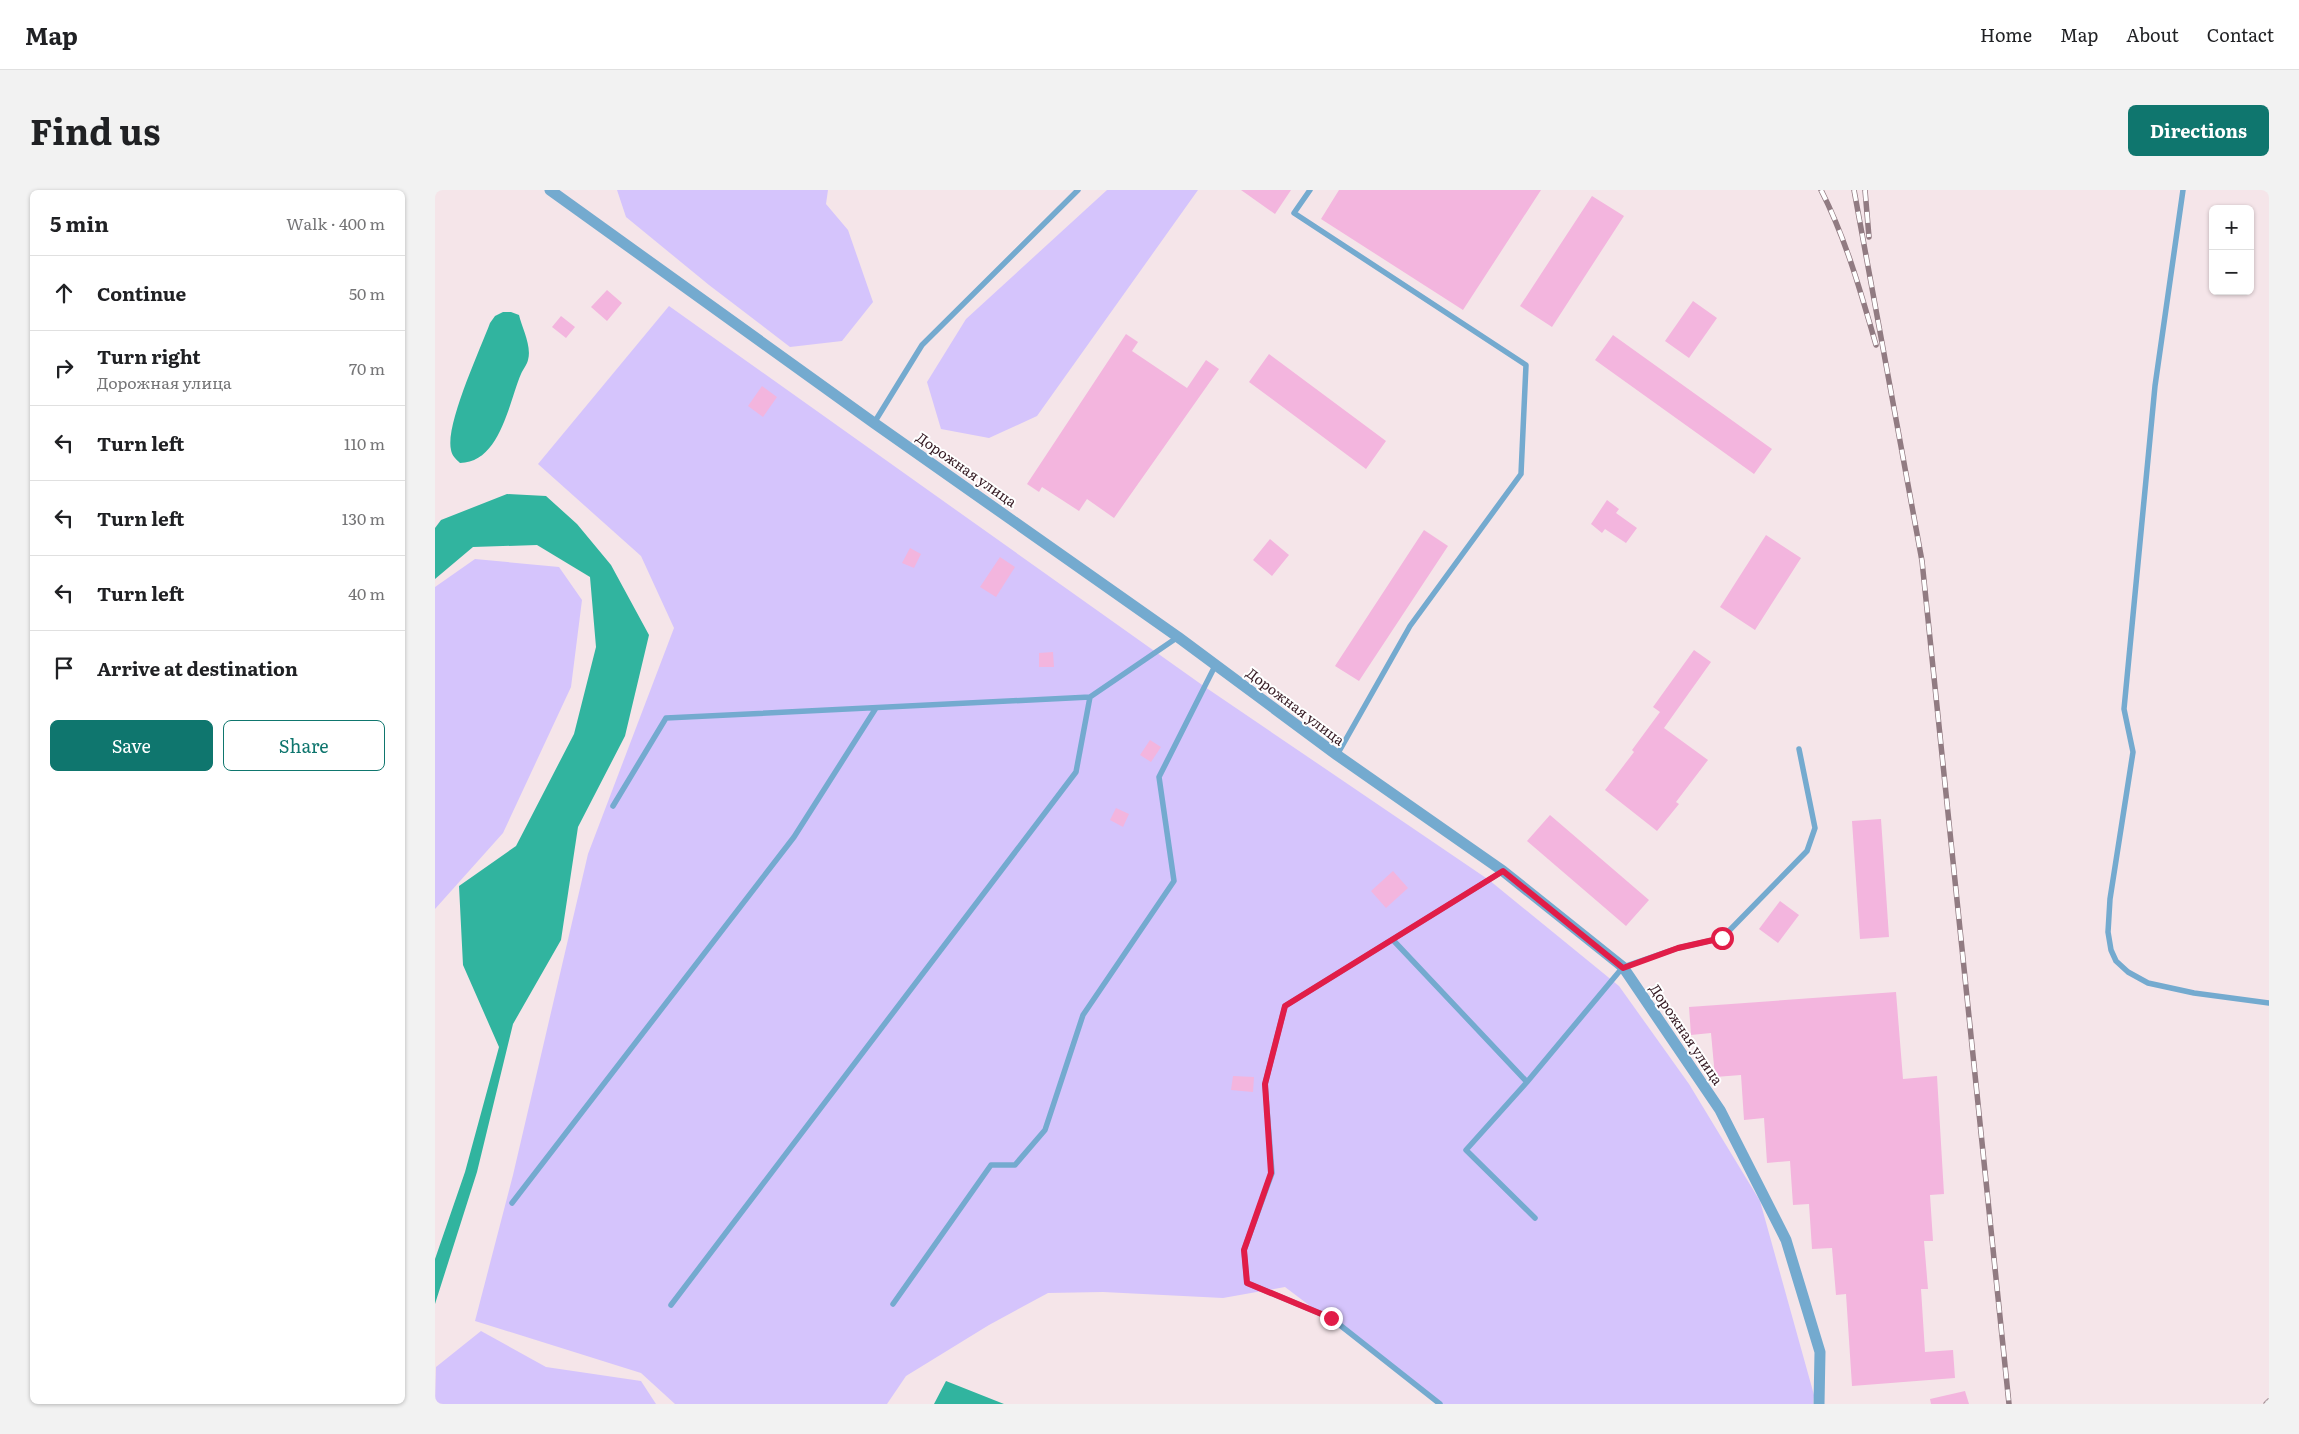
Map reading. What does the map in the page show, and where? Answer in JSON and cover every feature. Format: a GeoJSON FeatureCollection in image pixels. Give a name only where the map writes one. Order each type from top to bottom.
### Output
{"type":"FeatureCollection","features":[{"type":"Feature","properties":{"kind":"street","name":"Дорожная улица"},"geometry":{"type":"LineString","coordinates":[[551,190],[874,423],[1179,637],[1337,755],[1503,871],[1623,968],[1720,1110],[1786,1240],[1820,1352],[1819,1404]]}},
{"type":"Feature","properties":{"kind":"lane"},"geometry":{"type":"LineString","coordinates":[[874,423],[922,345],[1078,190]]}},
{"type":"Feature","properties":{"kind":"lane"},"geometry":{"type":"LineString","coordinates":[[1310,190],[1294,213],[1526,365],[1521,474],[1411,626],[1337,755]]}},
{"type":"Feature","properties":{"kind":"lane"},"geometry":{"type":"LineString","coordinates":[[2183,190],[2154,396],[2125,709],[2133,752],[2109,898],[2108,932],[2111,950],[2116,961],[2127,972],[2148,983],[2194,993],[2269,1003]]}},
{"type":"Feature","properties":{"kind":"lane"},"geometry":{"type":"LineString","coordinates":[[613,806],[666,718],[1090,697],[1179,637]]}},
{"type":"Feature","properties":{"kind":"lane"},"geometry":{"type":"LineString","coordinates":[[893,1304],[991,1165],[1015,1164],[1045,1130],[1083,1015],[1174,881],[1159,777],[1216,664]]}},
{"type":"Feature","properties":{"kind":"lane"},"geometry":{"type":"LineString","coordinates":[[671,1305],[1076,772],[1090,697]]}},
{"type":"Feature","properties":{"kind":"lane"},"geometry":{"type":"LineString","coordinates":[[512,1204],[794,837],[876,708]]}},
{"type":"Feature","properties":{"kind":"lane"},"geometry":{"type":"LineString","coordinates":[[1535,1218],[1466,1150],[1527,1082],[1623,968],[1678,948],[1722,938],[1807,851],[1815,828],[1799,750]]}},
{"type":"Feature","properties":{"kind":"lane"},"geometry":{"type":"LineString","coordinates":[[1440,1404],[1331,1318],[1247,1283],[1244,1250],[1271,1173],[1265,1084],[1285,1006],[1503,871]]}},
{"type":"Feature","properties":{"kind":"lane"},"geometry":{"type":"LineString","coordinates":[[1393,940],[1527,1082]]}},
{"type":"Feature","properties":{"kind":"shaded area"},"geometry":{"type":"Polygon","coordinates":[[[617,190],[828,190],[826,204],[848,230],[873,302],[842,341],[790,347],[709,285],[626,217],[617,190]]]}},
{"type":"Feature","properties":{"kind":"shaded area"},"geometry":{"type":"Polygon","coordinates":[[[1107,190],[1198,190],[1037,416],[989,438],[941,429],[927,382],[966,319],[1107,190]]]}},
{"type":"Feature","properties":{"kind":"shaded area"},"geometry":{"type":"Polygon","coordinates":[[[669,306],[1205,687],[1489,880],[1619,986],[1689,1084],[1760,1201],[1814,1395],[1813,1404],[1440,1404],[1285,1287],[1223,1298],[1103,1292],[1048,1293],[989,1325],[906,1376],[887,1404],[675,1404],[641,1373],[475,1321],[513,1175],[588,854],[674,628],[641,556],[538,464],[669,306]]]}},
{"type":"Feature","properties":{"kind":"shaded area"},"geometry":{"type":"Polygon","coordinates":[[[503,312],[519,315],[528,343],[529,355],[501,429],[494,442],[485,453],[474,460],[460,463],[452,452],[453,423],[490,323],[495,316],[503,312]]]}},
{"type":"Feature","properties":{"kind":"shaded area"},"geometry":{"type":"Polygon","coordinates":[[[507,494],[546,496],[577,524],[611,565],[649,635],[625,736],[578,827],[561,940],[513,1024],[477,1172],[435,1304],[435,1259],[465,1172],[499,1047],[463,965],[459,886],[516,846],[574,734],[596,647],[590,577],[537,545],[473,547],[435,579],[435,528],[441,520],[507,494]]]}},
{"type":"Feature","properties":{"kind":"shaded area"},"geometry":{"type":"Polygon","coordinates":[[[475,559],[559,567],[582,600],[571,687],[503,833],[435,909],[435,587],[475,559]]]}},
{"type":"Feature","properties":{"kind":"shaded area"},"geometry":{"type":"Polygon","coordinates":[[[481,1331],[546,1367],[641,1381],[656,1404],[435,1404],[436,1367],[481,1331]]]}},
{"type":"Feature","properties":{"kind":"shaded area"},"geometry":{"type":"Polygon","coordinates":[[[946,1381],[1004,1404],[934,1404],[946,1381]]]}},
{"type":"Feature","properties":{"kind":"building"},"geometry":{"type":"Polygon","coordinates":[[[1241,190],[1291,190],[1275,214],[1241,190]]]}},
{"type":"Feature","properties":{"kind":"building"},"geometry":{"type":"Polygon","coordinates":[[[1339,190],[1541,190],[1463,310],[1321,219],[1339,190]]]}},
{"type":"Feature","properties":{"kind":"building"},"geometry":{"type":"Polygon","coordinates":[[[1592,196],[1624,216],[1552,327],[1520,306],[1592,196]]]}},
{"type":"Feature","properties":{"kind":"building"},"geometry":{"type":"Polygon","coordinates":[[[607,290],[622,303],[607,321],[591,307],[607,290]]]}},
{"type":"Feature","properties":{"kind":"building"},"geometry":{"type":"Polygon","coordinates":[[[1693,301],[1717,318],[1689,358],[1665,341],[1693,301]]]}},
{"type":"Feature","properties":{"kind":"building"},"geometry":{"type":"Polygon","coordinates":[[[561,316],[575,327],[566,338],[552,327],[561,316]]]}},
{"type":"Feature","properties":{"kind":"building"},"geometry":{"type":"Polygon","coordinates":[[[1126,334],[1138,342],[1132,351],[1187,388],[1206,360],[1219,369],[1114,518],[1087,499],[1079,511],[1042,487],[1039,492],[1027,484],[1126,334]]]}},
{"type":"Feature","properties":{"kind":"building"},"geometry":{"type":"Polygon","coordinates":[[[1613,335],[1772,449],[1754,474],[1595,360],[1613,335]]]}},
{"type":"Feature","properties":{"kind":"building"},"geometry":{"type":"Polygon","coordinates":[[[1269,354],[1386,441],[1366,469],[1249,382],[1269,354]]]}},
{"type":"Feature","properties":{"kind":"building"},"geometry":{"type":"Polygon","coordinates":[[[762,386],[777,397],[763,417],[748,406],[762,386]]]}},
{"type":"Feature","properties":{"kind":"building"},"geometry":{"type":"Polygon","coordinates":[[[1607,500],[1619,509],[1616,513],[1637,528],[1626,543],[1605,529],[1602,533],[1591,524],[1607,500]]]}},
{"type":"Feature","properties":{"kind":"building"},"geometry":{"type":"Polygon","coordinates":[[[1424,530],[1448,546],[1359,681],[1335,666],[1424,530]]]}},
{"type":"Feature","properties":{"kind":"building"},"geometry":{"type":"Polygon","coordinates":[[[1766,535],[1801,558],[1755,630],[1720,607],[1766,535]]]}},
{"type":"Feature","properties":{"kind":"building"},"geometry":{"type":"Polygon","coordinates":[[[1270,539],[1289,555],[1272,576],[1253,560],[1270,539]]]}},
{"type":"Feature","properties":{"kind":"building"},"geometry":{"type":"Polygon","coordinates":[[[910,548],[921,554],[914,568],[902,563],[910,548]]]}},
{"type":"Feature","properties":{"kind":"building"},"geometry":{"type":"Polygon","coordinates":[[[1000,557],[1015,567],[996,597],[980,587],[1000,557]]]}},
{"type":"Feature","properties":{"kind":"building"},"geometry":{"type":"Polygon","coordinates":[[[1694,650],[1711,662],[1664,728],[1708,760],[1676,802],[1679,804],[1657,831],[1605,790],[1634,752],[1632,750],[1660,712],[1653,707],[1694,650]]]}},
{"type":"Feature","properties":{"kind":"building"},"geometry":{"type":"Polygon","coordinates":[[[1053,652],[1054,667],[1039,667],[1039,653],[1053,652]]]}},
{"type":"Feature","properties":{"kind":"building"},"geometry":{"type":"Polygon","coordinates":[[[1150,740],[1161,747],[1151,762],[1140,755],[1150,740]]]}},
{"type":"Feature","properties":{"kind":"building"},"geometry":{"type":"Polygon","coordinates":[[[1116,808],[1129,814],[1123,827],[1110,820],[1116,808]]]}},
{"type":"Feature","properties":{"kind":"building"},"geometry":{"type":"Polygon","coordinates":[[[1550,815],[1649,900],[1626,926],[1527,841],[1550,815]]]}},
{"type":"Feature","properties":{"kind":"building"},"geometry":{"type":"Polygon","coordinates":[[[1881,819],[1889,937],[1860,939],[1852,821],[1881,819]]]}},
{"type":"Feature","properties":{"kind":"building"},"geometry":{"type":"Polygon","coordinates":[[[1393,871],[1408,888],[1386,908],[1371,891],[1393,871]]]}},
{"type":"Feature","properties":{"kind":"building"},"geometry":{"type":"Polygon","coordinates":[[[1780,901],[1799,915],[1778,943],[1759,929],[1780,901]]]}},
{"type":"Feature","properties":{"kind":"building"},"geometry":{"type":"Polygon","coordinates":[[[1896,992],[1903,1079],[1937,1076],[1944,1194],[1930,1195],[1933,1241],[1924,1241],[1928,1289],[1921,1289],[1925,1352],[1953,1350],[1955,1378],[1852,1386],[1846,1294],[1836,1295],[1832,1248],[1812,1249],[1809,1204],[1793,1205],[1790,1161],[1767,1163],[1764,1118],[1744,1120],[1741,1075],[1715,1077],[1711,1033],[1691,1035],[1689,1007],[1896,992]]]}},
{"type":"Feature","properties":{"kind":"building"},"geometry":{"type":"Polygon","coordinates":[[[1233,1076],[1254,1077],[1253,1092],[1231,1090],[1233,1076]]]}},
{"type":"Feature","properties":{"kind":"building"},"geometry":{"type":"Polygon","coordinates":[[[1965,1391],[1969,1404],[1931,1404],[1930,1399],[1965,1391]]]}},
{"type":"Feature","properties":{"kind":"railway"},"geometry":{"type":"LineString","coordinates":[[1821,190],[1838,228],[1859,286],[1876,345]]}},
{"type":"Feature","properties":{"kind":"railway"},"geometry":{"type":"LineString","coordinates":[[1854,190],[1922,561],[2009,1404]]}},
{"type":"Feature","properties":{"kind":"railway"},"geometry":{"type":"LineString","coordinates":[[1865,190],[1869,237]]}},
{"type":"Feature","properties":{"kind":"railway"},"geometry":{"type":"LineString","coordinates":[[2266,1404],[2269,1401]]}},
{"type":"Feature","properties":{"kind":"route"},"geometry":{"type":"LineString","coordinates":[[1331,1318],[1247,1283],[1244,1250],[1271,1173],[1265,1084],[1285,1006],[1503,871],[1623,968],[1678,948],[1722,938]]}}]}
